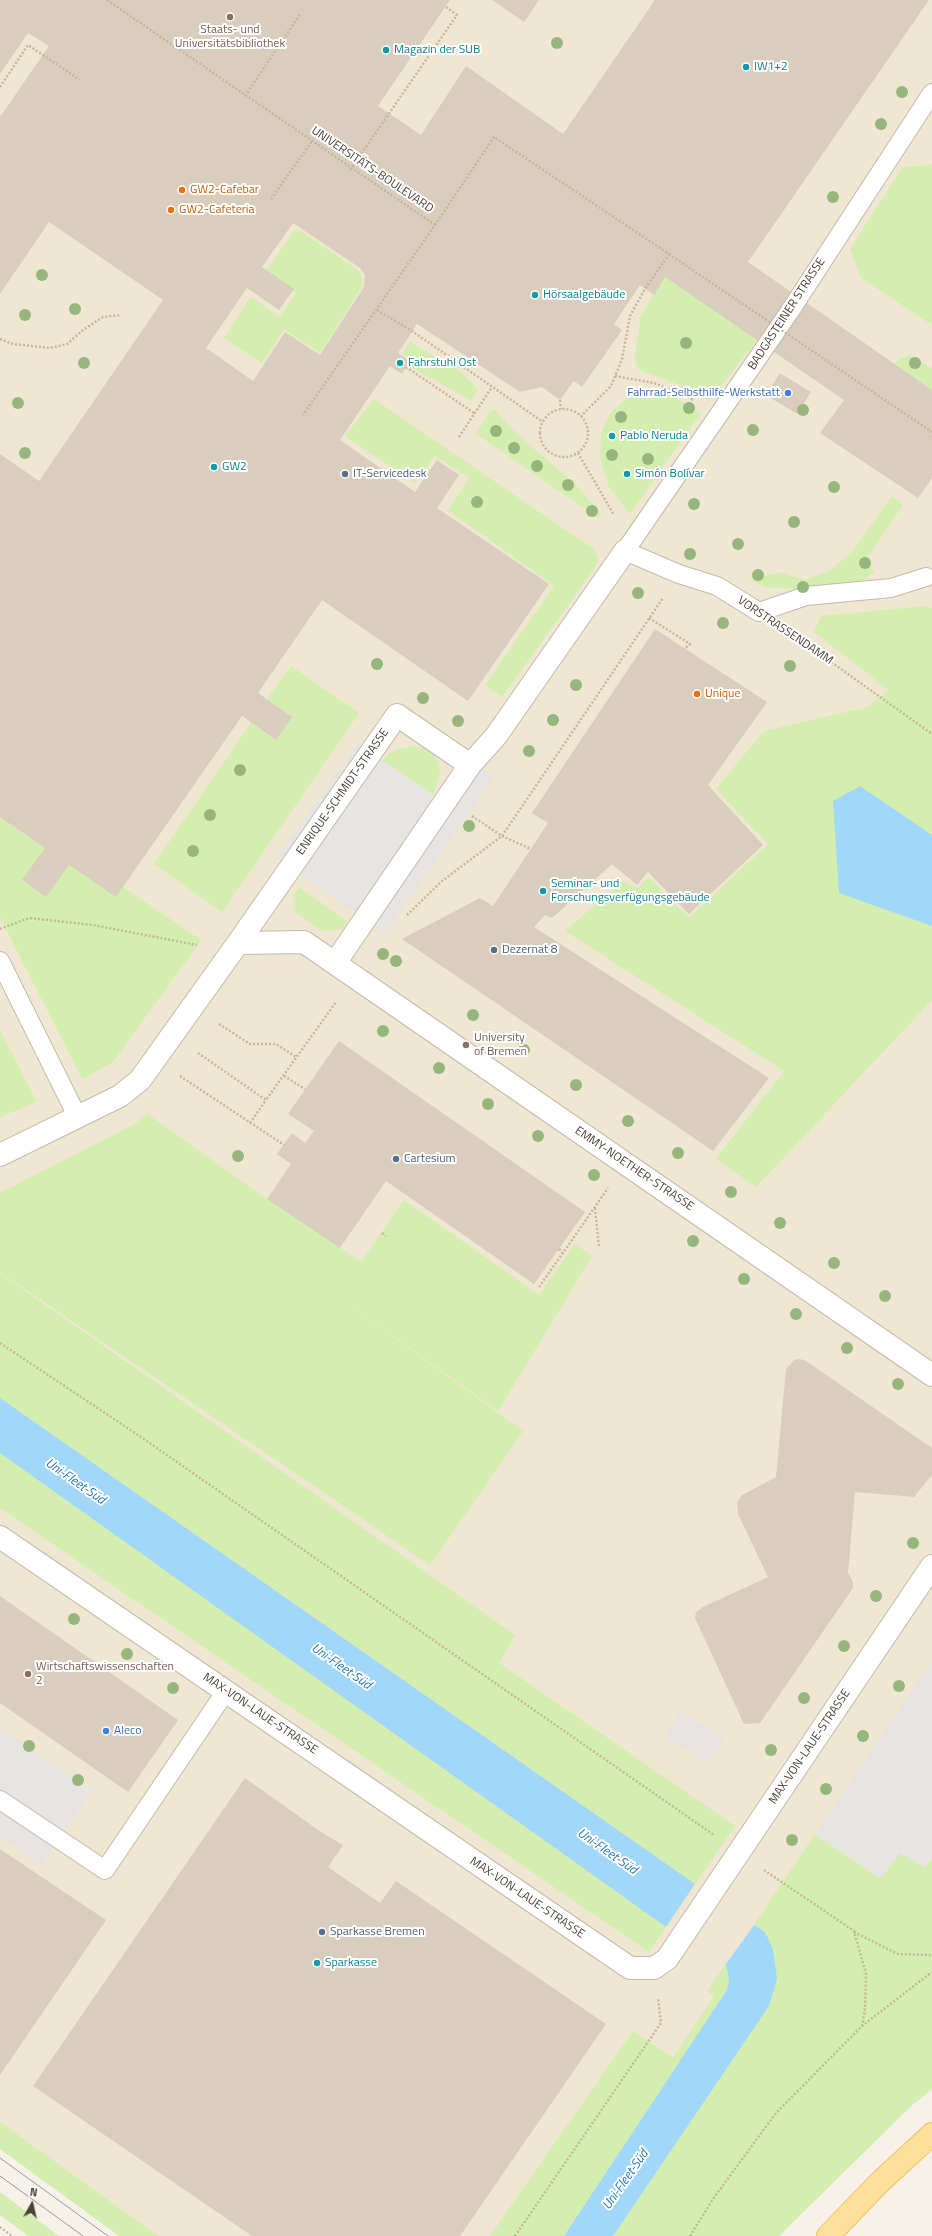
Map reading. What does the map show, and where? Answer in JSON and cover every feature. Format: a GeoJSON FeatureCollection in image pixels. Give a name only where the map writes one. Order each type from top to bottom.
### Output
{"type":"FeatureCollection","features":[{"type":"Feature","properties":{"kind":"main road"},"geometry":{"type":"LineString","coordinates":[[828,2236],[879,2183],[932,2134]]}},
{"type":"Feature","properties":{"kind":"street"},"geometry":{"type":"LineString","coordinates":[[235,947],[304,942],[335,963],[470,765],[496,736],[625,552]]}},
{"type":"Feature","properties":{"kind":"street","name":"ENRIQUE-SCHMIDT-STRASSE"},"geometry":{"type":"LineString","coordinates":[[0,1155],[120,1096],[140,1080],[193,1007],[397,714],[470,765]]}},
{"type":"Feature","properties":{"kind":"street","name":"EMMY-NOETHER-STRASSE"},"geometry":{"type":"LineString","coordinates":[[335,963],[932,1375]]}},
{"type":"Feature","properties":{"kind":"street","name":"MAX-VON-LAUE-STRASSE"},"geometry":{"type":"LineString","coordinates":[[0,1537],[630,1968],[654,1968],[667,1959],[740,1853],[932,1566]]}},
{"type":"Feature","properties":{"kind":"lane","name":"BADGASTEINER STRASSE"},"geometry":{"type":"LineString","coordinates":[[625,552],[718,417],[932,94]]}},
{"type":"Feature","properties":{"kind":"lane","name":"VORSTRASSENDAMM"},"geometry":{"type":"LineString","coordinates":[[625,552],[679,574],[716,586],[759,612]]}},
{"type":"Feature","properties":{"kind":"lane"},"geometry":{"type":"LineString","coordinates":[[759,612],[806,596],[891,588],[926,577]]}},
{"type":"Feature","properties":{"kind":"lane"},"geometry":{"type":"LineString","coordinates":[[0,961],[6,984],[77,1116]]}},
{"type":"Feature","properties":{"kind":"lane"},"geometry":{"type":"LineString","coordinates":[[0,1800],[105,1870],[226,1691]]}},
{"type":"Feature","properties":{"kind":"path","name":"UNIVERSITÄTS-BOULEVARD"},"geometry":{"type":"LineString","coordinates":[[107,0],[435,225],[303,415]]}},
{"type":"Feature","properties":{"kind":"path"},"geometry":{"type":"LineString","coordinates":[[350,170],[457,15],[446,7]]}},
{"type":"Feature","properties":{"kind":"path"},"geometry":{"type":"LineString","coordinates":[[245,96],[301,13]]}},
{"type":"Feature","properties":{"kind":"path"},"geometry":{"type":"LineString","coordinates":[[0,87],[28,45],[80,80]]}},
{"type":"Feature","properties":{"kind":"path"},"geometry":{"type":"LineString","coordinates":[[435,225],[494,137],[932,432]]}},
{"type":"Feature","properties":{"kind":"path"},"geometry":{"type":"LineString","coordinates":[[271,199],[312,140]]}},
{"type":"Feature","properties":{"kind":"path"},"geometry":{"type":"LineString","coordinates":[[581,416],[611,386],[622,359],[630,316],[645,289],[669,254]]}},
{"type":"Feature","properties":{"kind":"path"},"geometry":{"type":"LineString","coordinates":[[377,310],[412,331],[543,422]]}},
{"type":"Feature","properties":{"kind":"path"},"geometry":{"type":"LineString","coordinates":[[0,339],[13,344],[50,348],[67,344],[83,330],[104,317],[121,315]]}},
{"type":"Feature","properties":{"kind":"path"},"geometry":{"type":"LineString","coordinates":[[406,367],[474,413]]}},
{"type":"Feature","properties":{"kind":"path"},"geometry":{"type":"LineString","coordinates":[[615,376],[654,383],[684,395],[718,417]]}},
{"type":"Feature","properties":{"kind":"path"},"geometry":{"type":"LineString","coordinates":[[459,437],[492,387]]}},
{"type":"Feature","properties":{"kind":"path"},"geometry":{"type":"LineString","coordinates":[[560,400],[561,409]]}},
{"type":"Feature","properties":{"kind":"path"},"geometry":{"type":"LineString","coordinates":[[561,409],[572,410],[581,416],[588,428],[586,442],[578,453],[566,457],[554,455],[544,446],[540,434],[543,422],[550,413],[561,409]]}},
{"type":"Feature","properties":{"kind":"path"},"geometry":{"type":"LineString","coordinates":[[578,453],[617,521],[625,552]]}},
{"type":"Feature","properties":{"kind":"path"},"geometry":{"type":"LineString","coordinates":[[502,836],[679,574]]}},
{"type":"Feature","properties":{"kind":"path","name":"VORSTRASSENDAMM"},"geometry":{"type":"LineString","coordinates":[[759,612],[932,734]]}},
{"type":"Feature","properties":{"kind":"path"},"geometry":{"type":"LineString","coordinates":[[649,618],[690,644],[684,649]]}},
{"type":"Feature","properties":{"kind":"path"},"geometry":{"type":"LineString","coordinates":[[447,799],[502,836],[531,849]]}},
{"type":"Feature","properties":{"kind":"path"},"geometry":{"type":"LineString","coordinates":[[0,929],[29,918],[93,925],[235,947]]}},
{"type":"Feature","properties":{"kind":"path"},"geometry":{"type":"LineString","coordinates":[[193,1007],[250,1044],[276,1044],[296,1057]]}},
{"type":"Feature","properties":{"kind":"path"},"geometry":{"type":"LineString","coordinates":[[156,1059],[284,1145]]}},
{"type":"Feature","properties":{"kind":"path"},"geometry":{"type":"LineString","coordinates":[[284,1076],[305,1089]]}},
{"type":"Feature","properties":{"kind":"path"},"geometry":{"type":"LineString","coordinates":[[250,1123],[266,1100]]}},
{"type":"Feature","properties":{"kind":"path"},"geometry":{"type":"LineString","coordinates":[[539,1287],[626,1164]]}},
{"type":"Feature","properties":{"kind":"path"},"geometry":{"type":"LineString","coordinates":[[595,1208],[599,1247]]}},
{"type":"Feature","properties":{"kind":"path"},"geometry":{"type":"LineString","coordinates":[[382,1233],[386,1236]]}},
{"type":"Feature","properties":{"kind":"path"},"geometry":{"type":"LineString","coordinates":[[559,1249],[563,1253]]}},
{"type":"Feature","properties":{"kind":"path"},"geometry":{"type":"LineString","coordinates":[[0,1343],[138,1435],[854,1931],[898,1954],[932,1955]]}},
{"type":"Feature","properties":{"kind":"path"},"geometry":{"type":"LineString","coordinates":[[854,1931],[866,1974],[865,2010],[862,2026]]}},
{"type":"Feature","properties":{"kind":"path"},"geometry":{"type":"LineString","coordinates":[[515,2236],[661,2023],[654,1968]]}},
{"type":"Feature","properties":{"kind":"path"},"geometry":{"type":"LineString","coordinates":[[690,2236],[713,2199],[776,2113],[862,2026],[932,1972]]}},
{"type":"Feature","properties":{"kind":"path"},"geometry":{"type":"LineString","coordinates":[[0,2227],[12,2236]]}},
{"type":"Feature","properties":{"kind":"shaded area","name":"University of Bremen"},"geometry":{"type":"Polygon","coordinates":[[[0,0],[932,0],[932,2089],[910,2107],[779,2236],[148,2236],[0,2126],[0,0]]]}},
{"type":"Feature","properties":{"kind":"shaded area"},"geometry":{"type":"Polygon","coordinates":[[[358,743],[450,807],[479,767],[494,777],[385,933],[277,858],[358,743]]]}},
{"type":"Feature","properties":{"kind":"shaded area"},"geometry":{"type":"Polygon","coordinates":[[[932,1662],[932,1858],[925,1868],[900,1853],[881,1878],[815,1834],[932,1662]]]}},
{"type":"Feature","properties":{"kind":"shaded area"},"geometry":{"type":"Polygon","coordinates":[[[681,1711],[724,1739],[708,1763],[665,1736],[681,1711]]]}},
{"type":"Feature","properties":{"kind":"shaded area"},"geometry":{"type":"Polygon","coordinates":[[[0,1728],[92,1790],[42,1865],[0,1836],[0,1728]]]}},
{"type":"Feature","properties":{"kind":"green space"},"geometry":{"type":"Polygon","coordinates":[[[932,165],[932,325],[861,278],[850,249],[902,168],[932,165]]]}},
{"type":"Feature","properties":{"kind":"green space"},"geometry":{"type":"Polygon","coordinates":[[[296,228],[358,270],[362,276],[362,287],[320,353],[284,329],[262,363],[224,338],[251,297],[280,317],[296,293],[266,271],[296,228]]]}},
{"type":"Feature","properties":{"kind":"green space"},"geometry":{"type":"Polygon","coordinates":[[[665,277],[757,340],[709,401],[686,387],[641,371],[636,365],[635,354],[641,315],[665,277]]]}},
{"type":"Feature","properties":{"kind":"green space"},"geometry":{"type":"Polygon","coordinates":[[[410,342],[460,371],[478,389],[472,401],[411,367],[413,362],[402,354],[410,342]]]}},
{"type":"Feature","properties":{"kind":"green space"},"geometry":{"type":"Polygon","coordinates":[[[908,355],[932,368],[932,390],[894,363],[908,355]]]}},
{"type":"Feature","properties":{"kind":"green space"},"geometry":{"type":"Polygon","coordinates":[[[656,390],[676,398],[701,413],[630,514],[609,487],[600,457],[601,433],[610,414],[628,396],[656,390]]]}},
{"type":"Feature","properties":{"kind":"green space"},"geometry":{"type":"Polygon","coordinates":[[[374,399],[595,550],[598,559],[596,566],[502,697],[485,685],[554,586],[448,510],[469,478],[435,456],[415,483],[345,436],[374,399]]]}},
{"type":"Feature","properties":{"kind":"green space"},"geometry":{"type":"Polygon","coordinates":[[[495,409],[509,426],[525,441],[575,484],[601,514],[599,518],[476,434],[490,411],[495,409]]]}},
{"type":"Feature","properties":{"kind":"green space"},"geometry":{"type":"Polygon","coordinates":[[[892,496],[903,505],[867,558],[874,572],[861,582],[815,589],[767,588],[750,580],[781,572],[804,580],[829,571],[852,552],[892,496]]]}},
{"type":"Feature","properties":{"kind":"green space"},"geometry":{"type":"Polygon","coordinates":[[[927,606],[932,608],[932,1000],[756,1187],[716,1159],[784,1071],[565,931],[623,881],[638,888],[648,877],[689,918],[768,844],[716,789],[764,731],[868,707],[889,690],[814,632],[821,616],[927,606]]]}},
{"type":"Feature","properties":{"kind":"green space"},"geometry":{"type":"Polygon","coordinates":[[[291,666],[359,713],[222,912],[154,864],[251,723],[276,740],[292,717],[267,699],[291,666]]]}},
{"type":"Feature","properties":{"kind":"green space"},"geometry":{"type":"Polygon","coordinates":[[[401,748],[424,748],[433,754],[438,762],[440,773],[433,795],[382,760],[391,752],[401,748]]]}},
{"type":"Feature","properties":{"kind":"green space"},"geometry":{"type":"Polygon","coordinates":[[[0,817],[45,848],[22,880],[46,897],[69,865],[116,897],[123,887],[201,940],[113,1062],[82,1079],[0,917],[0,817]]]}},
{"type":"Feature","properties":{"kind":"green space"},"geometry":{"type":"Polygon","coordinates":[[[299,887],[347,921],[342,929],[324,932],[296,913],[293,895],[299,887]]]}},
{"type":"Feature","properties":{"kind":"green space"},"geometry":{"type":"Polygon","coordinates":[[[0,1030],[37,1102],[0,1117],[0,1030]]]}},
{"type":"Feature","properties":{"kind":"green space"},"geometry":{"type":"Polygon","coordinates":[[[147,1114],[267,1199],[361,1262],[404,1200],[539,1295],[575,1244],[592,1256],[498,1411],[312,1278],[523,1431],[430,1565],[0,1272],[0,1193],[133,1125],[147,1114]]]}},
{"type":"Feature","properties":{"kind":"green space"},"geometry":{"type":"Polygon","coordinates":[[[0,1273],[515,1635],[499,1663],[735,1826],[695,1884],[0,1398],[0,1273]]]}},
{"type":"Feature","properties":{"kind":"green space"},"geometry":{"type":"Polygon","coordinates":[[[0,1453],[666,1927],[649,1952],[0,1508],[0,1453]]]}},
{"type":"Feature","properties":{"kind":"green space"},"geometry":{"type":"Polygon","coordinates":[[[815,1834],[880,1878],[900,1853],[925,1868],[932,1858],[932,2089],[910,2107],[779,2236],[613,2236],[769,2006],[765,1932],[754,1925],[815,1834]]]}},
{"type":"Feature","properties":{"kind":"green space"},"geometry":{"type":"Polygon","coordinates":[[[726,1964],[729,1979],[727,1990],[564,2236],[490,2236],[633,2031],[673,2058],[714,1996],[707,1991],[726,1964]]]}},
{"type":"Feature","properties":{"kind":"green space"},"geometry":{"type":"Polygon","coordinates":[[[0,2122],[158,2236],[119,2236],[0,2149],[0,2122]]]}},
{"type":"Feature","properties":{"kind":"green space"},"geometry":{"type":"Polygon","coordinates":[[[0,2192],[59,2236],[28,2236],[0,2215],[0,2192]]]}},
{"type":"Feature","properties":{"kind":"water"},"geometry":{"type":"Polygon","coordinates":[[[860,786],[932,835],[932,926],[839,893],[833,801],[860,786]]]}},
{"type":"Feature","properties":{"kind":"water","name":"Uni-Fleet-Süd"},"geometry":{"type":"Polygon","coordinates":[[[0,1398],[695,1884],[666,1927],[0,1453],[0,1398]]]}},
{"type":"Feature","properties":{"kind":"water","name":"Uni-Fleet-Süd"},"geometry":{"type":"Polygon","coordinates":[[[754,1925],[765,1932],[773,1949],[777,1979],[769,2006],[613,2236],[564,2236],[727,1990],[729,1979],[726,1964],[754,1925]]]}},
{"type":"Feature","properties":{"kind":"building"},"geometry":{"type":"Polygon","coordinates":[[[0,0],[450,0],[378,106],[421,135],[466,66],[563,134],[655,0],[929,0],[748,262],[932,390],[932,478],[918,498],[820,433],[844,400],[665,277],[654,295],[640,285],[614,324],[622,330],[582,387],[574,381],[560,400],[542,387],[520,392],[417,324],[398,353],[410,361],[402,374],[390,366],[340,440],[415,492],[437,460],[459,475],[437,508],[549,584],[468,701],[322,600],[258,693],[292,717],[276,740],[242,716],[116,897],[69,865],[46,897],[22,880],[45,848],[0,817],[0,454],[39,481],[163,300],[49,222],[0,294],[0,117],[49,46],[28,33],[0,74],[0,0]],[[293,223],[262,267],[294,289],[279,310],[247,288],[206,348],[253,381],[285,332],[320,355],[364,287],[365,275],[360,268],[293,223]]]}},
{"type":"Feature","properties":{"kind":"building"},"geometry":{"type":"Polygon","coordinates":[[[492,0],[539,0],[524,22],[492,0]]]}},
{"type":"Feature","properties":{"kind":"building","name":"Fahrrad-Selbsthilfe-Werkstatt"},"geometry":{"type":"Polygon","coordinates":[[[780,373],[811,392],[797,414],[766,395],[780,373]]]}},
{"type":"Feature","properties":{"kind":"building","name":"Seminar- und Forschungsverfügungsgebäude"},"geometry":{"type":"Polygon","coordinates":[[[655,629],[767,702],[708,785],[763,845],[689,914],[648,872],[637,885],[612,864],[552,918],[545,915],[534,927],[769,1078],[713,1151],[402,939],[480,898],[493,906],[548,823],[532,813],[655,629]]]}},
{"type":"Feature","properties":{"kind":"building","name":"Cartesium"},"geometry":{"type":"Polygon","coordinates":[[[339,1041],[585,1212],[534,1284],[386,1181],[340,1248],[267,1199],[291,1164],[277,1154],[292,1133],[305,1143],[314,1131],[288,1114],[339,1041]]]}},
{"type":"Feature","properties":{"kind":"building"},"geometry":{"type":"Polygon","coordinates":[[[800,1359],[806,1361],[932,1448],[932,1475],[914,1497],[855,1492],[848,1573],[853,1582],[853,1588],[760,1723],[744,1724],[695,1618],[696,1612],[703,1607],[768,1577],[738,1514],[737,1502],[742,1495],[776,1477],[786,1369],[794,1360],[800,1359]]]}},
{"type":"Feature","properties":{"kind":"building"},"geometry":{"type":"Polygon","coordinates":[[[0,1596],[178,1720],[128,1792],[0,1703],[0,1596]]]}},
{"type":"Feature","properties":{"kind":"building","name":"Sparkasse"},"geometry":{"type":"Polygon","coordinates":[[[245,1778],[321,1832],[343,1845],[328,1867],[380,1903],[396,1881],[606,2024],[460,2236],[252,2236],[33,2086],[245,1778]]]}},
{"type":"Feature","properties":{"kind":"building"},"geometry":{"type":"Polygon","coordinates":[[[0,1849],[106,1920],[0,2075],[0,1849]]]}},
{"type":"Feature","properties":{"kind":"tram line"},"geometry":{"type":"LineString","coordinates":[[0,2158],[108,2236]]}},
{"type":"Feature","properties":{"kind":"tram line"},"geometry":{"type":"LineString","coordinates":[[0,2176],[83,2236]]}},
{"type":"Feature","properties":{"kind":"place","name":"Staats- und Universitätsbibliothek"},"geometry":{"type":"Point","coordinates":[230,17]}},
{"type":"Feature","properties":{"kind":"place","name":"Magazin der SUB"},"geometry":{"type":"Point","coordinates":[386,50]}},
{"type":"Feature","properties":{"kind":"place","name":"IW1+2"},"geometry":{"type":"Point","coordinates":[746,67]}},
{"type":"Feature","properties":{"kind":"place","name":"GW2-Cafebar"},"geometry":{"type":"Point","coordinates":[182,190]}},
{"type":"Feature","properties":{"kind":"place","name":"GW2-Cafeteria"},"geometry":{"type":"Point","coordinates":[171,210]}},
{"type":"Feature","properties":{"kind":"place","name":"Hörsaalgebäude"},"geometry":{"type":"Point","coordinates":[535,295]}},
{"type":"Feature","properties":{"kind":"place","name":"Fahrstuhl Ost"},"geometry":{"type":"Point","coordinates":[400,363]}},
{"type":"Feature","properties":{"kind":"place","name":"Fahrrad-Selbsthilfe-Werkstatt"},"geometry":{"type":"Point","coordinates":[788,393]}},
{"type":"Feature","properties":{"kind":"place","name":"Pablo Neruda"},"geometry":{"type":"Point","coordinates":[612,436]}},
{"type":"Feature","properties":{"kind":"place","name":"GW2"},"geometry":{"type":"Point","coordinates":[214,467]}},
{"type":"Feature","properties":{"kind":"place","name":"IT-Servicedesk"},"geometry":{"type":"Point","coordinates":[345,474]}},
{"type":"Feature","properties":{"kind":"place","name":"Simón Bolívar"},"geometry":{"type":"Point","coordinates":[627,474]}},
{"type":"Feature","properties":{"kind":"place","name":"Unique"},"geometry":{"type":"Point","coordinates":[697,694]}},
{"type":"Feature","properties":{"kind":"place","name":"Seminar- und Forschungsverfügungsgebäude"},"geometry":{"type":"Point","coordinates":[543,891]}},
{"type":"Feature","properties":{"kind":"place","name":"Dezernat 8"},"geometry":{"type":"Point","coordinates":[494,950]}},
{"type":"Feature","properties":{"kind":"place","name":"University of Bremen"},"geometry":{"type":"Point","coordinates":[466,1045]}},
{"type":"Feature","properties":{"kind":"place","name":"Cartesium"},"geometry":{"type":"Point","coordinates":[396,1159]}},
{"type":"Feature","properties":{"kind":"place","name":"Wirtschaftswissenschaften 2"},"geometry":{"type":"Point","coordinates":[28,1674]}},
{"type":"Feature","properties":{"kind":"place","name":"Aleco"},"geometry":{"type":"Point","coordinates":[106,1731]}},
{"type":"Feature","properties":{"kind":"place","name":"Sparkasse Bremen"},"geometry":{"type":"Point","coordinates":[322,1932]}},
{"type":"Feature","properties":{"kind":"place","name":"Sparkasse"},"geometry":{"type":"Point","coordinates":[317,1963]}}]}
